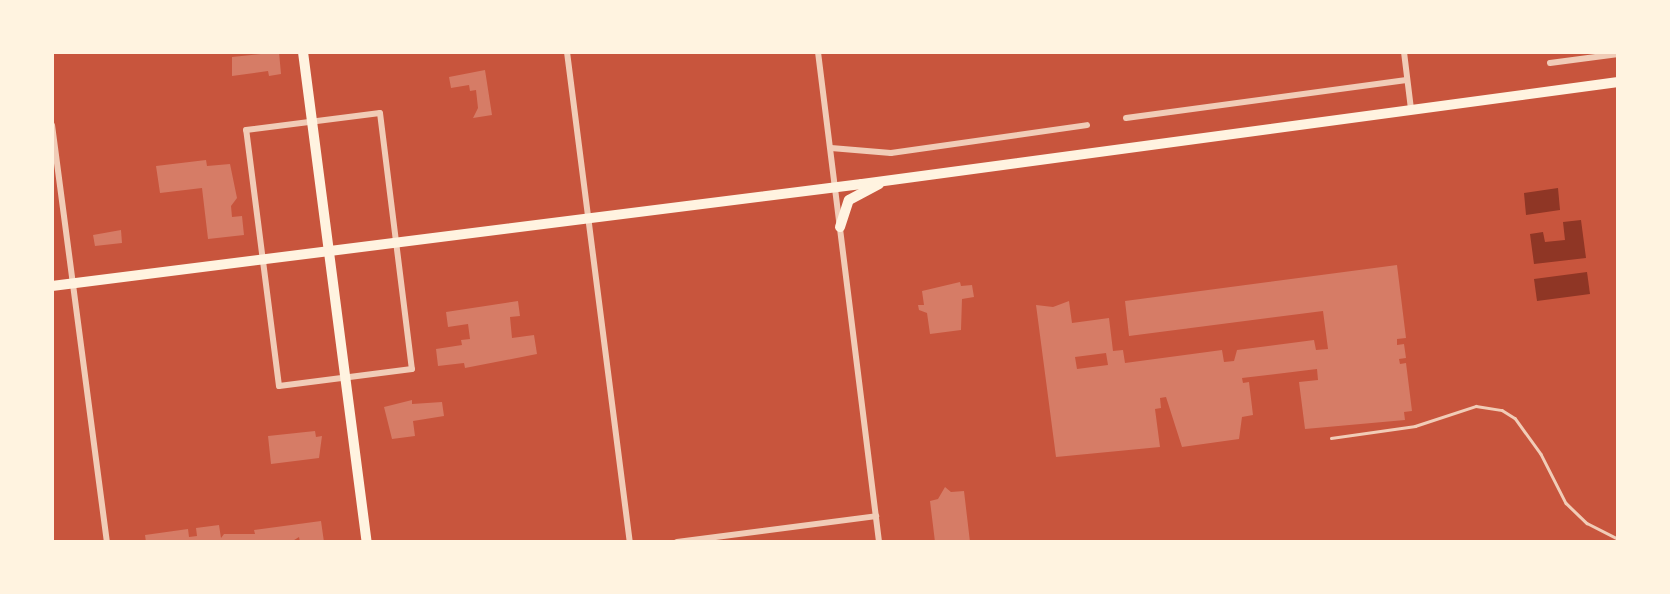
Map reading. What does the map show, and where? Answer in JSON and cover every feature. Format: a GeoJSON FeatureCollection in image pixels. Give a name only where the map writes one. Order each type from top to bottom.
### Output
{"type":"FeatureCollection","features":[{"type":"Feature","properties":{"kind":"main road"},"geometry":{"type":"LineString","coordinates":[[303,52],[367,541]]}},
{"type":"Feature","properties":{"kind":"main road"},"geometry":{"type":"LineString","coordinates":[[52,286],[835,184],[886,181],[1618,82]]}},
{"type":"Feature","properties":{"kind":"main road"},"geometry":{"type":"LineString","coordinates":[[841,227],[849,200],[886,181]]}},
{"type":"Feature","properties":{"kind":"street"},"geometry":{"type":"LineString","coordinates":[[567,52],[630,541]]}},
{"type":"Feature","properties":{"kind":"street"},"geometry":{"type":"LineString","coordinates":[[818,52],[879,541]]}},
{"type":"Feature","properties":{"kind":"street"},"geometry":{"type":"LineString","coordinates":[[1404,52],[1410,109]]}},
{"type":"Feature","properties":{"kind":"street"},"geometry":{"type":"LineString","coordinates":[[1550,64],[1618,54]]}},
{"type":"Feature","properties":{"kind":"street"},"geometry":{"type":"LineString","coordinates":[[1126,118],[1406,80]]}},
{"type":"Feature","properties":{"kind":"street"},"geometry":{"type":"LineString","coordinates":[[380,113],[412,369],[279,386],[246,130],[312,121],[380,113]]}},
{"type":"Feature","properties":{"kind":"street"},"geometry":{"type":"LineString","coordinates":[[52,125],[107,541]]}},
{"type":"Feature","properties":{"kind":"street"},"geometry":{"type":"LineString","coordinates":[[831,148],[891,153],[1087,125]]}},
{"type":"Feature","properties":{"kind":"street"},"geometry":{"type":"LineString","coordinates":[[677,541],[876,516]]}},
{"type":"Feature","properties":{"kind":"lane"},"geometry":{"type":"LineString","coordinates":[[1331,438],[1415,426],[1476,406],[1502,410],[1526,432],[1566,503],[1587,523],[1618,539]]}},
{"type":"Feature","properties":{"kind":"shaded area"},"geometry":{"type":"Polygon","coordinates":[[[1558,188],[1560,210],[1526,215],[1524,193],[1558,188]]]}},
{"type":"Feature","properties":{"kind":"shaded area"},"geometry":{"type":"Polygon","coordinates":[[[1581,220],[1586,258],[1534,264],[1530,234],[1543,232],[1545,242],[1565,240],[1563,222],[1581,220]]]}},
{"type":"Feature","properties":{"kind":"shaded area"},"geometry":{"type":"Polygon","coordinates":[[[1587,272],[1590,294],[1537,301],[1534,279],[1587,272]]]}},
{"type":"Feature","properties":{"kind":"building"},"geometry":{"type":"Polygon","coordinates":[[[279,52],[281,74],[269,76],[268,71],[232,76],[232,57],[279,52]]]}},
{"type":"Feature","properties":{"kind":"building"},"geometry":{"type":"Polygon","coordinates":[[[485,70],[492,115],[473,118],[478,108],[476,90],[470,91],[469,85],[451,88],[449,77],[485,70]]]}},
{"type":"Feature","properties":{"kind":"building"},"geometry":{"type":"Polygon","coordinates":[[[206,160],[207,166],[230,164],[237,198],[231,206],[232,217],[242,216],[244,235],[208,239],[202,188],[160,193],[156,166],[206,160]]]}},
{"type":"Feature","properties":{"kind":"building"},"geometry":{"type":"Polygon","coordinates":[[[121,230],[122,243],[95,246],[93,235],[121,230]]]}},
{"type":"Feature","properties":{"kind":"building"},"geometry":{"type":"Polygon","coordinates":[[[1397,265],[1406,338],[1397,339],[1397,345],[1404,344],[1406,358],[1399,359],[1400,364],[1406,363],[1412,411],[1404,412],[1405,420],[1305,429],[1299,382],[1318,380],[1317,369],[1242,378],[1243,383],[1249,382],[1253,415],[1242,417],[1239,439],[1182,447],[1166,397],[1160,398],[1161,408],[1155,409],[1160,447],[1056,457],[1036,305],[1053,307],[1069,301],[1072,323],[1109,318],[1113,351],[1123,350],[1125,363],[1222,350],[1224,362],[1234,361],[1237,350],[1314,340],[1316,350],[1328,349],[1323,311],[1129,336],[1125,301],[1397,265]],[[1106,353],[1075,357],[1077,369],[1108,365],[1106,353]]]}},
{"type":"Feature","properties":{"kind":"building"},"geometry":{"type":"Polygon","coordinates":[[[960,282],[961,286],[972,285],[974,297],[962,299],[961,330],[930,334],[927,313],[919,310],[918,305],[924,305],[922,291],[960,282]]]}},
{"type":"Feature","properties":{"kind":"building"},"geometry":{"type":"Polygon","coordinates":[[[518,301],[520,316],[510,317],[512,338],[534,335],[537,354],[465,368],[464,363],[438,366],[436,349],[462,345],[461,340],[470,339],[468,324],[448,327],[446,312],[518,301]]]}},
{"type":"Feature","properties":{"kind":"building"},"geometry":{"type":"Polygon","coordinates":[[[412,400],[412,404],[442,402],[444,416],[413,421],[415,436],[392,439],[384,407],[412,400]]]}},
{"type":"Feature","properties":{"kind":"building"},"geometry":{"type":"Polygon","coordinates":[[[315,431],[316,437],[322,436],[319,458],[271,464],[268,436],[315,431]]]}},
{"type":"Feature","properties":{"kind":"building"},"geometry":{"type":"Polygon","coordinates":[[[945,487],[951,492],[964,491],[970,542],[935,542],[930,501],[938,499],[945,487]]]}},
{"type":"Feature","properties":{"kind":"building"},"geometry":{"type":"Polygon","coordinates":[[[321,521],[324,542],[300,542],[299,537],[291,542],[146,542],[145,535],[188,529],[189,537],[197,536],[196,528],[219,525],[221,538],[224,534],[255,534],[254,530],[321,521]]]}}]}
